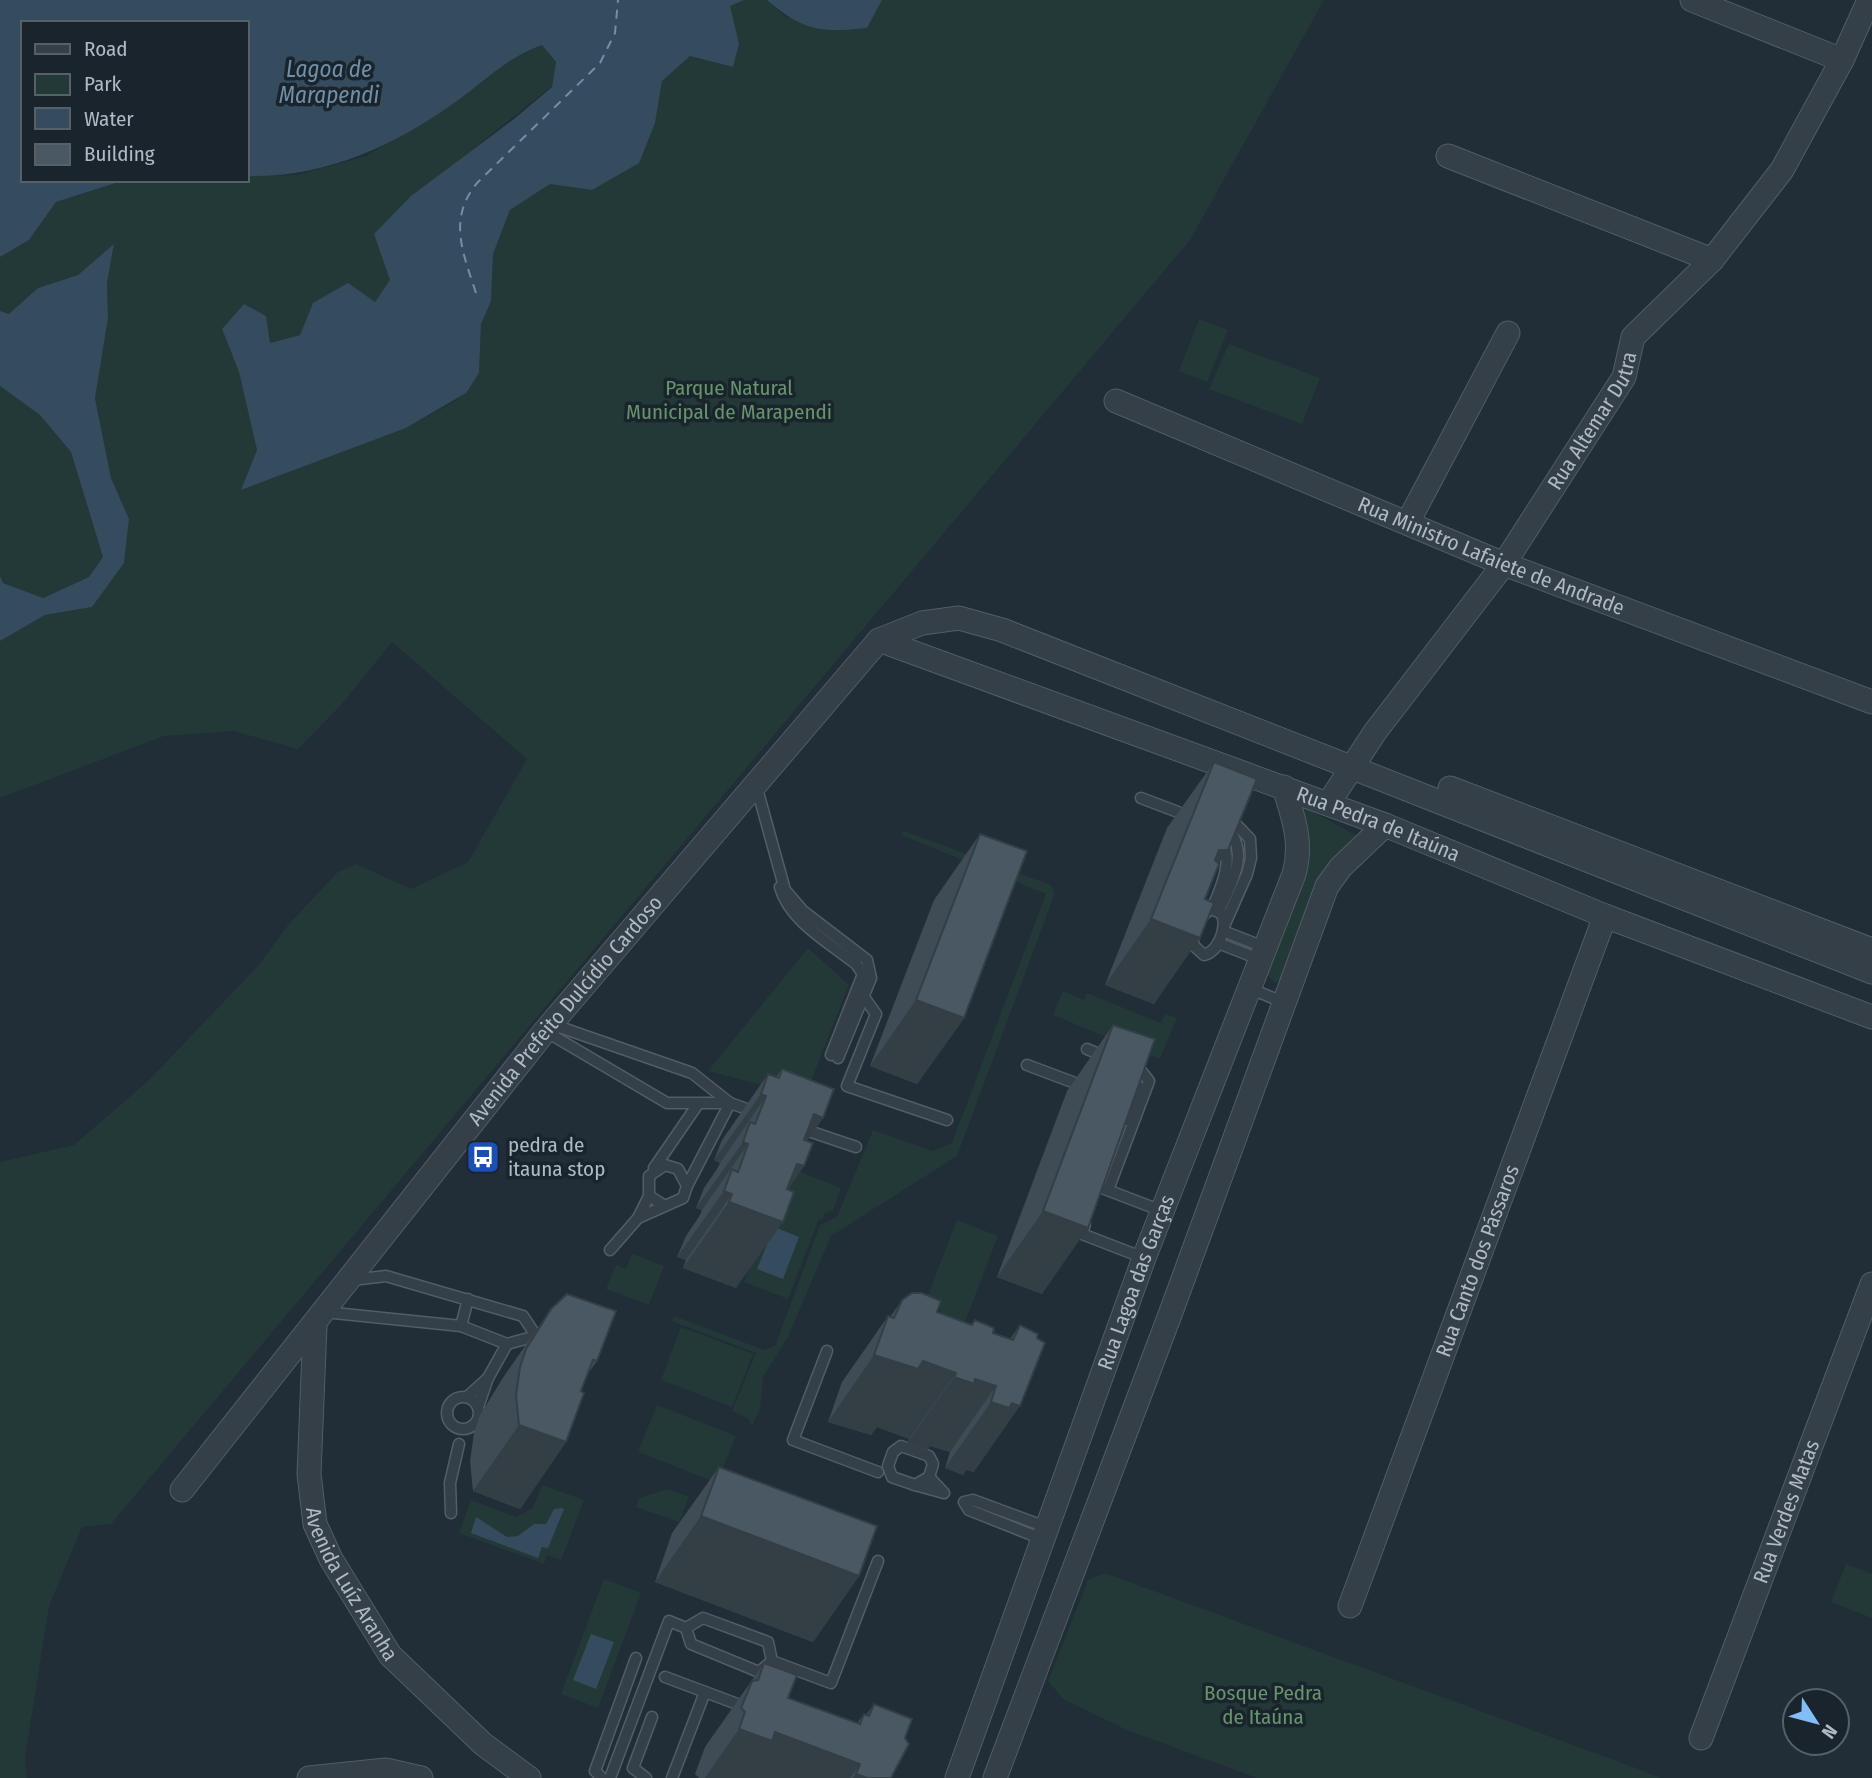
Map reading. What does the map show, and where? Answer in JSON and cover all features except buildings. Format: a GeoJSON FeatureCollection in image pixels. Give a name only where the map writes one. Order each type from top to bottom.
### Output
{"type":"FeatureCollection","features":[{"type":"Feature","properties":{"kind":"street"},"geometry":{"type":"LineString","coordinates":[[1692,0],[1842,61]]}},
{"type":"Feature","properties":{"kind":"street","name":"Rua Altemar Dutra"},"geometry":{"type":"LineString","coordinates":[[1328,804],[1357,760],[1504,564],[1624,377],[1633,337],[1712,260],[1782,170],[1842,61],[1869,0]]}},
{"type":"Feature","properties":{"kind":"street"},"geometry":{"type":"LineString","coordinates":[[1448,156],[1712,260]]}},
{"type":"Feature","properties":{"kind":"street"},"geometry":{"type":"LineString","coordinates":[[1408,522],[1508,333]]}},
{"type":"Feature","properties":{"kind":"street","name":"Rua Ministro Lafaiete de Andrade"},"geometry":{"type":"LineString","coordinates":[[1116,401],[1504,564],[1872,702]]}},
{"type":"Feature","properties":{"kind":"street"},"geometry":{"type":"LineString","coordinates":[[941,608],[1003,617],[1357,760],[1872,950]]}},
{"type":"Feature","properties":{"kind":"street","name":"Rua Pedra de Itaúna"},"geometry":{"type":"LineString","coordinates":[[922,623],[959,618],[1002,630],[1357,760],[1872,972]]}},
{"type":"Feature","properties":{"kind":"street","name":"Avenida Prefeito Dulcídio Cardoso"},"geometry":{"type":"LineString","coordinates":[[182,1490],[548,1027],[754,785],[879,640],[922,623]]}},
{"type":"Feature","properties":{"kind":"street","name":"Rua Pedra de Itaúna"},"geometry":{"type":"LineString","coordinates":[[879,640],[1385,825],[1605,916],[1872,1017]]}},
{"type":"Feature","properties":{"kind":"street","name":"Rua Lagoa das Garças"},"geometry":{"type":"LineString","coordinates":[[957,1778],[1144,1258],[1299,855],[1298,837],[1284,787]]}},
{"type":"Feature","properties":{"kind":"street","name":"Rua Lagoa das Garças"},"geometry":{"type":"LineString","coordinates":[[995,1778],[1332,876],[1385,825]]}},
{"type":"Feature","properties":{"kind":"street","name":"Rua Canto dos Pássaros"},"geometry":{"type":"LineString","coordinates":[[1350,1606],[1605,916]]}},
{"type":"Feature","properties":{"kind":"street","name":"Rua Verdes Matas"},"geometry":{"type":"LineString","coordinates":[[1701,1738],[1872,1284]]}},
{"type":"Feature","properties":{"kind":"street","name":"Avenida Luíz Aranha"},"geometry":{"type":"LineString","coordinates":[[319,1319],[309,1474],[315,1524],[331,1559],[390,1656],[483,1744],[529,1778]]}},
{"type":"Feature","properties":{"kind":"street"},"geometry":{"type":"LineString","coordinates":[[309,1778],[386,1770],[421,1778]]}},
{"type":"Feature","properties":{"kind":"lane"},"geometry":{"type":"LineString","coordinates":[[754,785],[785,890],[803,911],[867,960],[871,978],[860,993],[835,1056]]}},
{"type":"Feature","properties":{"kind":"lane"},"geometry":{"type":"LineString","coordinates":[[1141,798],[1202,821]]}},
{"type":"Feature","properties":{"kind":"lane"},"geometry":{"type":"LineString","coordinates":[[1229,823],[1250,839],[1251,858],[1218,943],[1209,954],[1204,955],[1193,945],[1193,938],[1200,919],[1215,910],[1238,867],[1238,845],[1229,823]]}},
{"type":"Feature","properties":{"kind":"lane"},"geometry":{"type":"LineString","coordinates":[[1215,833],[1225,844],[1227,853],[1225,874],[1215,910]]}},
{"type":"Feature","properties":{"kind":"lane"},"geometry":{"type":"LineString","coordinates":[[1215,910],[1224,917],[1223,929]]}},
{"type":"Feature","properties":{"kind":"lane"},"geometry":{"type":"LineString","coordinates":[[1223,929],[1262,953]]}},
{"type":"Feature","properties":{"kind":"lane"},"geometry":{"type":"LineString","coordinates":[[1218,943],[1262,953]]}},
{"type":"Feature","properties":{"kind":"lane"},"geometry":{"type":"LineString","coordinates":[[1248,988],[1285,1003]]}},
{"type":"Feature","properties":{"kind":"lane"},"geometry":{"type":"LineString","coordinates":[[860,993],[876,1014],[847,1086],[947,1120]]}},
{"type":"Feature","properties":{"kind":"lane"},"geometry":{"type":"LineString","coordinates":[[548,1027],[667,1103],[730,1103]]}},
{"type":"Feature","properties":{"kind":"lane"},"geometry":{"type":"LineString","coordinates":[[548,1027],[692,1073],[730,1103],[767,1116]]}},
{"type":"Feature","properties":{"kind":"lane"},"geometry":{"type":"LineString","coordinates":[[1094,1199],[1103,1189],[1149,1081],[1142,1072],[1086,1053],[1109,1067]]}},
{"type":"Feature","properties":{"kind":"lane"},"geometry":{"type":"LineString","coordinates":[[1027,1065],[1097,1091]]}},
{"type":"Feature","properties":{"kind":"lane"},"geometry":{"type":"LineString","coordinates":[[1121,1072],[1132,1076],[1138,1086],[1137,1106]]}},
{"type":"Feature","properties":{"kind":"lane"},"geometry":{"type":"LineString","coordinates":[[1121,1100],[1137,1106]]}},
{"type":"Feature","properties":{"kind":"lane"},"geometry":{"type":"LineString","coordinates":[[638,1218],[683,1198],[730,1103]]}},
{"type":"Feature","properties":{"kind":"lane"},"geometry":{"type":"LineString","coordinates":[[610,1250],[638,1218],[649,1196],[646,1183],[698,1104]]}},
{"type":"Feature","properties":{"kind":"lane"},"geometry":{"type":"LineString","coordinates":[[793,1125],[856,1147]]}},
{"type":"Feature","properties":{"kind":"lane"},"geometry":{"type":"LineString","coordinates":[[653,1171],[672,1166],[683,1173],[687,1186]]}},
{"type":"Feature","properties":{"kind":"lane"},"geometry":{"type":"LineString","coordinates":[[1103,1189],[1162,1211]]}},
{"type":"Feature","properties":{"kind":"lane"},"geometry":{"type":"LineString","coordinates":[[649,1196],[665,1206]]}},
{"type":"Feature","properties":{"kind":"lane"},"geometry":{"type":"LineString","coordinates":[[1090,1211],[1082,1234],[1144,1258]]}},
{"type":"Feature","properties":{"kind":"lane"},"geometry":{"type":"LineString","coordinates":[[319,1319],[461,1326],[507,1344],[541,1338],[523,1316],[468,1299],[386,1276],[349,1280]]}},
{"type":"Feature","properties":{"kind":"lane"},"geometry":{"type":"LineString","coordinates":[[461,1326],[468,1299]]}},
{"type":"Feature","properties":{"kind":"lane"},"geometry":{"type":"LineString","coordinates":[[451,1513],[450,1483],[458,1444],[467,1428],[478,1417],[478,1407],[488,1378],[507,1344]]}},
{"type":"Feature","properties":{"kind":"lane"},"geometry":{"type":"LineString","coordinates":[[827,1351],[793,1440],[886,1471],[915,1485],[964,1502],[973,1500],[1044,1533]]}},
{"type":"Feature","properties":{"kind":"lane"},"geometry":{"type":"LineString","coordinates":[[458,1444],[454,1425],[448,1415],[450,1405],[457,1398],[467,1397],[488,1378]]}},
{"type":"Feature","properties":{"kind":"lane"},"geometry":{"type":"LineString","coordinates":[[467,1397],[478,1407]]}},
{"type":"Feature","properties":{"kind":"lane"},"geometry":{"type":"LineString","coordinates":[[454,1425],[467,1428]]}},
{"type":"Feature","properties":{"kind":"lane"},"geometry":{"type":"LineString","coordinates":[[886,1471],[893,1452],[901,1446],[929,1456],[933,1464],[929,1477],[915,1485]]}},
{"type":"Feature","properties":{"kind":"lane"},"geometry":{"type":"LineString","coordinates":[[929,1477],[944,1493]]}},
{"type":"Feature","properties":{"kind":"lane"},"geometry":{"type":"LineString","coordinates":[[772,1661],[831,1684],[878,1561]]}},
{"type":"Feature","properties":{"kind":"lane"},"geometry":{"type":"LineString","coordinates":[[686,1628],[703,1618],[768,1642],[772,1661]]}},
{"type":"Feature","properties":{"kind":"lane"},"geometry":{"type":"LineString","coordinates":[[610,1778],[669,1621],[686,1628]]}},
{"type":"Feature","properties":{"kind":"lane"},"geometry":{"type":"LineString","coordinates":[[686,1628],[691,1644],[759,1672],[772,1661]]}},
{"type":"Feature","properties":{"kind":"lane"},"geometry":{"type":"LineString","coordinates":[[602,1778],[595,1771],[636,1658]]}},
{"type":"Feature","properties":{"kind":"lane"},"geometry":{"type":"LineString","coordinates":[[665,1677],[754,1710]]}},
{"type":"Feature","properties":{"kind":"lane"},"geometry":{"type":"LineString","coordinates":[[672,1778],[705,1692]]}},
{"type":"Feature","properties":{"kind":"lane"},"geometry":{"type":"LineString","coordinates":[[646,1778],[633,1768],[652,1717]]}},
{"type":"Feature","properties":{"kind":"green space","name":"Parque Natural Municipal de Marapendi"},"geometry":{"type":"Polygon","coordinates":[[[744,0],[767,0],[786,17],[867,28],[882,0],[1324,0],[1190,240],[111,1524],[82,1527],[49,1606],[25,1758],[27,1778],[0,1778],[0,1162],[74,1145],[149,1080],[258,966],[288,925],[338,872],[356,864],[411,889],[468,862],[527,759],[392,642],[341,705],[298,749],[234,731],[164,736],[0,798],[0,641],[45,615],[92,607],[124,563],[129,519],[111,478],[95,397],[108,318],[107,283],[114,245],[78,275],[38,288],[9,315],[0,311],[0,257],[29,240],[56,202],[119,182],[248,182],[248,176],[297,175],[366,156],[456,102],[523,51],[542,45],[556,62],[552,86],[458,161],[391,280],[374,303],[313,303],[300,335],[270,343],[222,329],[239,372],[257,450],[242,489],[406,428],[457,400],[479,373],[481,324],[491,300],[493,254],[510,210],[550,184],[592,190],[655,123],[662,80],[690,56],[733,67],[739,44],[729,6],[744,0]]]}},
{"type":"Feature","properties":{"kind":"green space"},"geometry":{"type":"Polygon","coordinates":[[[1199,319],[1228,330],[1207,382],[1179,371],[1199,319]]]}},
{"type":"Feature","properties":{"kind":"green space"},"geometry":{"type":"Polygon","coordinates":[[[1229,344],[1320,378],[1302,424],[1209,389],[1229,344]]]}},
{"type":"Feature","properties":{"kind":"green space"},"geometry":{"type":"Polygon","coordinates":[[[0,386],[40,415],[71,452],[103,557],[89,577],[42,598],[3,583],[0,576],[0,386]]]}},
{"type":"Feature","properties":{"kind":"green space"},"geometry":{"type":"Polygon","coordinates":[[[1305,808],[1356,835],[1355,842],[1327,868],[1317,885],[1301,922],[1283,978],[1275,983],[1266,974],[1305,808]]]}},
{"type":"Feature","properties":{"kind":"green space"},"geometry":{"type":"Polygon","coordinates":[[[904,831],[1051,885],[1055,893],[957,1156],[831,1236],[788,1337],[763,1377],[760,1409],[752,1426],[749,1419],[732,1411],[756,1353],[672,1321],[674,1316],[764,1350],[775,1346],[820,1225],[837,1217],[873,1130],[933,1151],[952,1143],[1046,894],[901,835],[904,831]]]}},
{"type":"Feature","properties":{"kind":"green space"},"geometry":{"type":"Polygon","coordinates":[[[808,948],[849,985],[805,1096],[708,1071],[808,948]]]}},
{"type":"Feature","properties":{"kind":"green space"},"geometry":{"type":"Polygon","coordinates":[[[1063,991],[1084,1000],[1087,993],[1161,1023],[1165,1014],[1177,1018],[1160,1059],[1053,1015],[1063,991]]]}},
{"type":"Feature","properties":{"kind":"green space"},"geometry":{"type":"Polygon","coordinates":[[[788,1167],[841,1188],[833,1210],[825,1213],[822,1220],[819,1219],[788,1299],[744,1282],[788,1167]]]}},
{"type":"Feature","properties":{"kind":"green space"},"geometry":{"type":"Polygon","coordinates":[[[957,1220],[998,1236],[963,1327],[938,1318],[941,1309],[925,1303],[957,1220]]]}},
{"type":"Feature","properties":{"kind":"green space"},"geometry":{"type":"Polygon","coordinates":[[[632,1254],[664,1266],[649,1305],[606,1289],[616,1265],[626,1269],[632,1254]]]}},
{"type":"Feature","properties":{"kind":"green space"},"geometry":{"type":"Polygon","coordinates":[[[681,1327],[753,1354],[732,1407],[661,1380],[681,1327]]]}},
{"type":"Feature","properties":{"kind":"green space"},"geometry":{"type":"Polygon","coordinates":[[[657,1405],[736,1436],[717,1483],[638,1452],[657,1405]]]}},
{"type":"Feature","properties":{"kind":"green space"},"geometry":{"type":"Polygon","coordinates":[[[542,1485],[584,1500],[561,1560],[547,1555],[544,1564],[459,1533],[471,1500],[516,1517],[533,1508],[542,1485]]]}},
{"type":"Feature","properties":{"kind":"green space"},"geometry":{"type":"Polygon","coordinates":[[[667,1489],[689,1497],[679,1522],[636,1507],[639,1498],[667,1489]]]}},
{"type":"Feature","properties":{"kind":"green space"},"geometry":{"type":"Polygon","coordinates":[[[1846,1564],[1872,1574],[1872,1618],[1831,1602],[1846,1564]]]}},
{"type":"Feature","properties":{"kind":"green space","name":"Bosque Pedra de Itaúna"},"geometry":{"type":"Polygon","coordinates":[[[1105,1573],[1661,1778],[1257,1778],[1127,1730],[1063,1699],[1048,1681],[1088,1580],[1105,1573]]]}},
{"type":"Feature","properties":{"kind":"green space"},"geometry":{"type":"Polygon","coordinates":[[[604,1579],[641,1593],[598,1708],[561,1694],[604,1579]]]}},
{"type":"Feature","properties":{"kind":"water","name":"Lagoa de Marapendi"},"geometry":{"type":"Polygon","coordinates":[[[0,0],[744,0],[730,6],[739,44],[733,67],[690,56],[662,81],[655,123],[639,163],[592,190],[550,184],[510,210],[493,254],[491,301],[481,324],[479,373],[466,393],[406,428],[241,490],[257,450],[239,372],[222,329],[244,304],[266,316],[270,343],[300,335],[313,303],[348,283],[375,302],[390,280],[374,234],[411,196],[552,87],[556,62],[542,45],[508,62],[433,117],[383,145],[331,165],[276,175],[248,176],[248,21],[21,21],[21,182],[119,182],[56,202],[29,240],[0,257],[0,0]]]}},
{"type":"Feature","properties":{"kind":"water"},"geometry":{"type":"Polygon","coordinates":[[[767,0],[882,0],[867,28],[825,30],[802,24],[767,0]]]}},
{"type":"Feature","properties":{"kind":"water"},"geometry":{"type":"Polygon","coordinates":[[[114,244],[107,283],[108,318],[95,398],[111,478],[129,519],[124,563],[92,607],[45,615],[0,641],[0,576],[3,583],[43,598],[89,577],[103,557],[71,452],[40,415],[0,386],[0,311],[9,314],[38,288],[78,275],[114,244]]]}},
{"type":"Feature","properties":{"kind":"water"},"geometry":{"type":"Polygon","coordinates":[[[774,1227],[799,1237],[783,1279],[757,1269],[774,1227]]]}},
{"type":"Feature","properties":{"kind":"water"},"geometry":{"type":"Polygon","coordinates":[[[554,1509],[564,1509],[548,1548],[542,1547],[538,1558],[471,1533],[476,1517],[507,1537],[518,1536],[534,1524],[546,1524],[554,1509]]]}},
{"type":"Feature","properties":{"kind":"water"},"geometry":{"type":"Polygon","coordinates":[[[591,1634],[614,1642],[596,1689],[573,1680],[591,1634]]]}},
{"type":"Feature","properties":{"kind":"ferry route"},"geometry":{"type":"LineString","coordinates":[[476,293],[466,264],[461,236],[460,222],[468,195],[478,182],[600,63],[615,33],[618,0]]}},
{"type":"Feature","properties":{"kind":"place","name":"pedra de itauna stop"},"geometry":{"type":"Point","coordinates":[483,1157]}}]}
